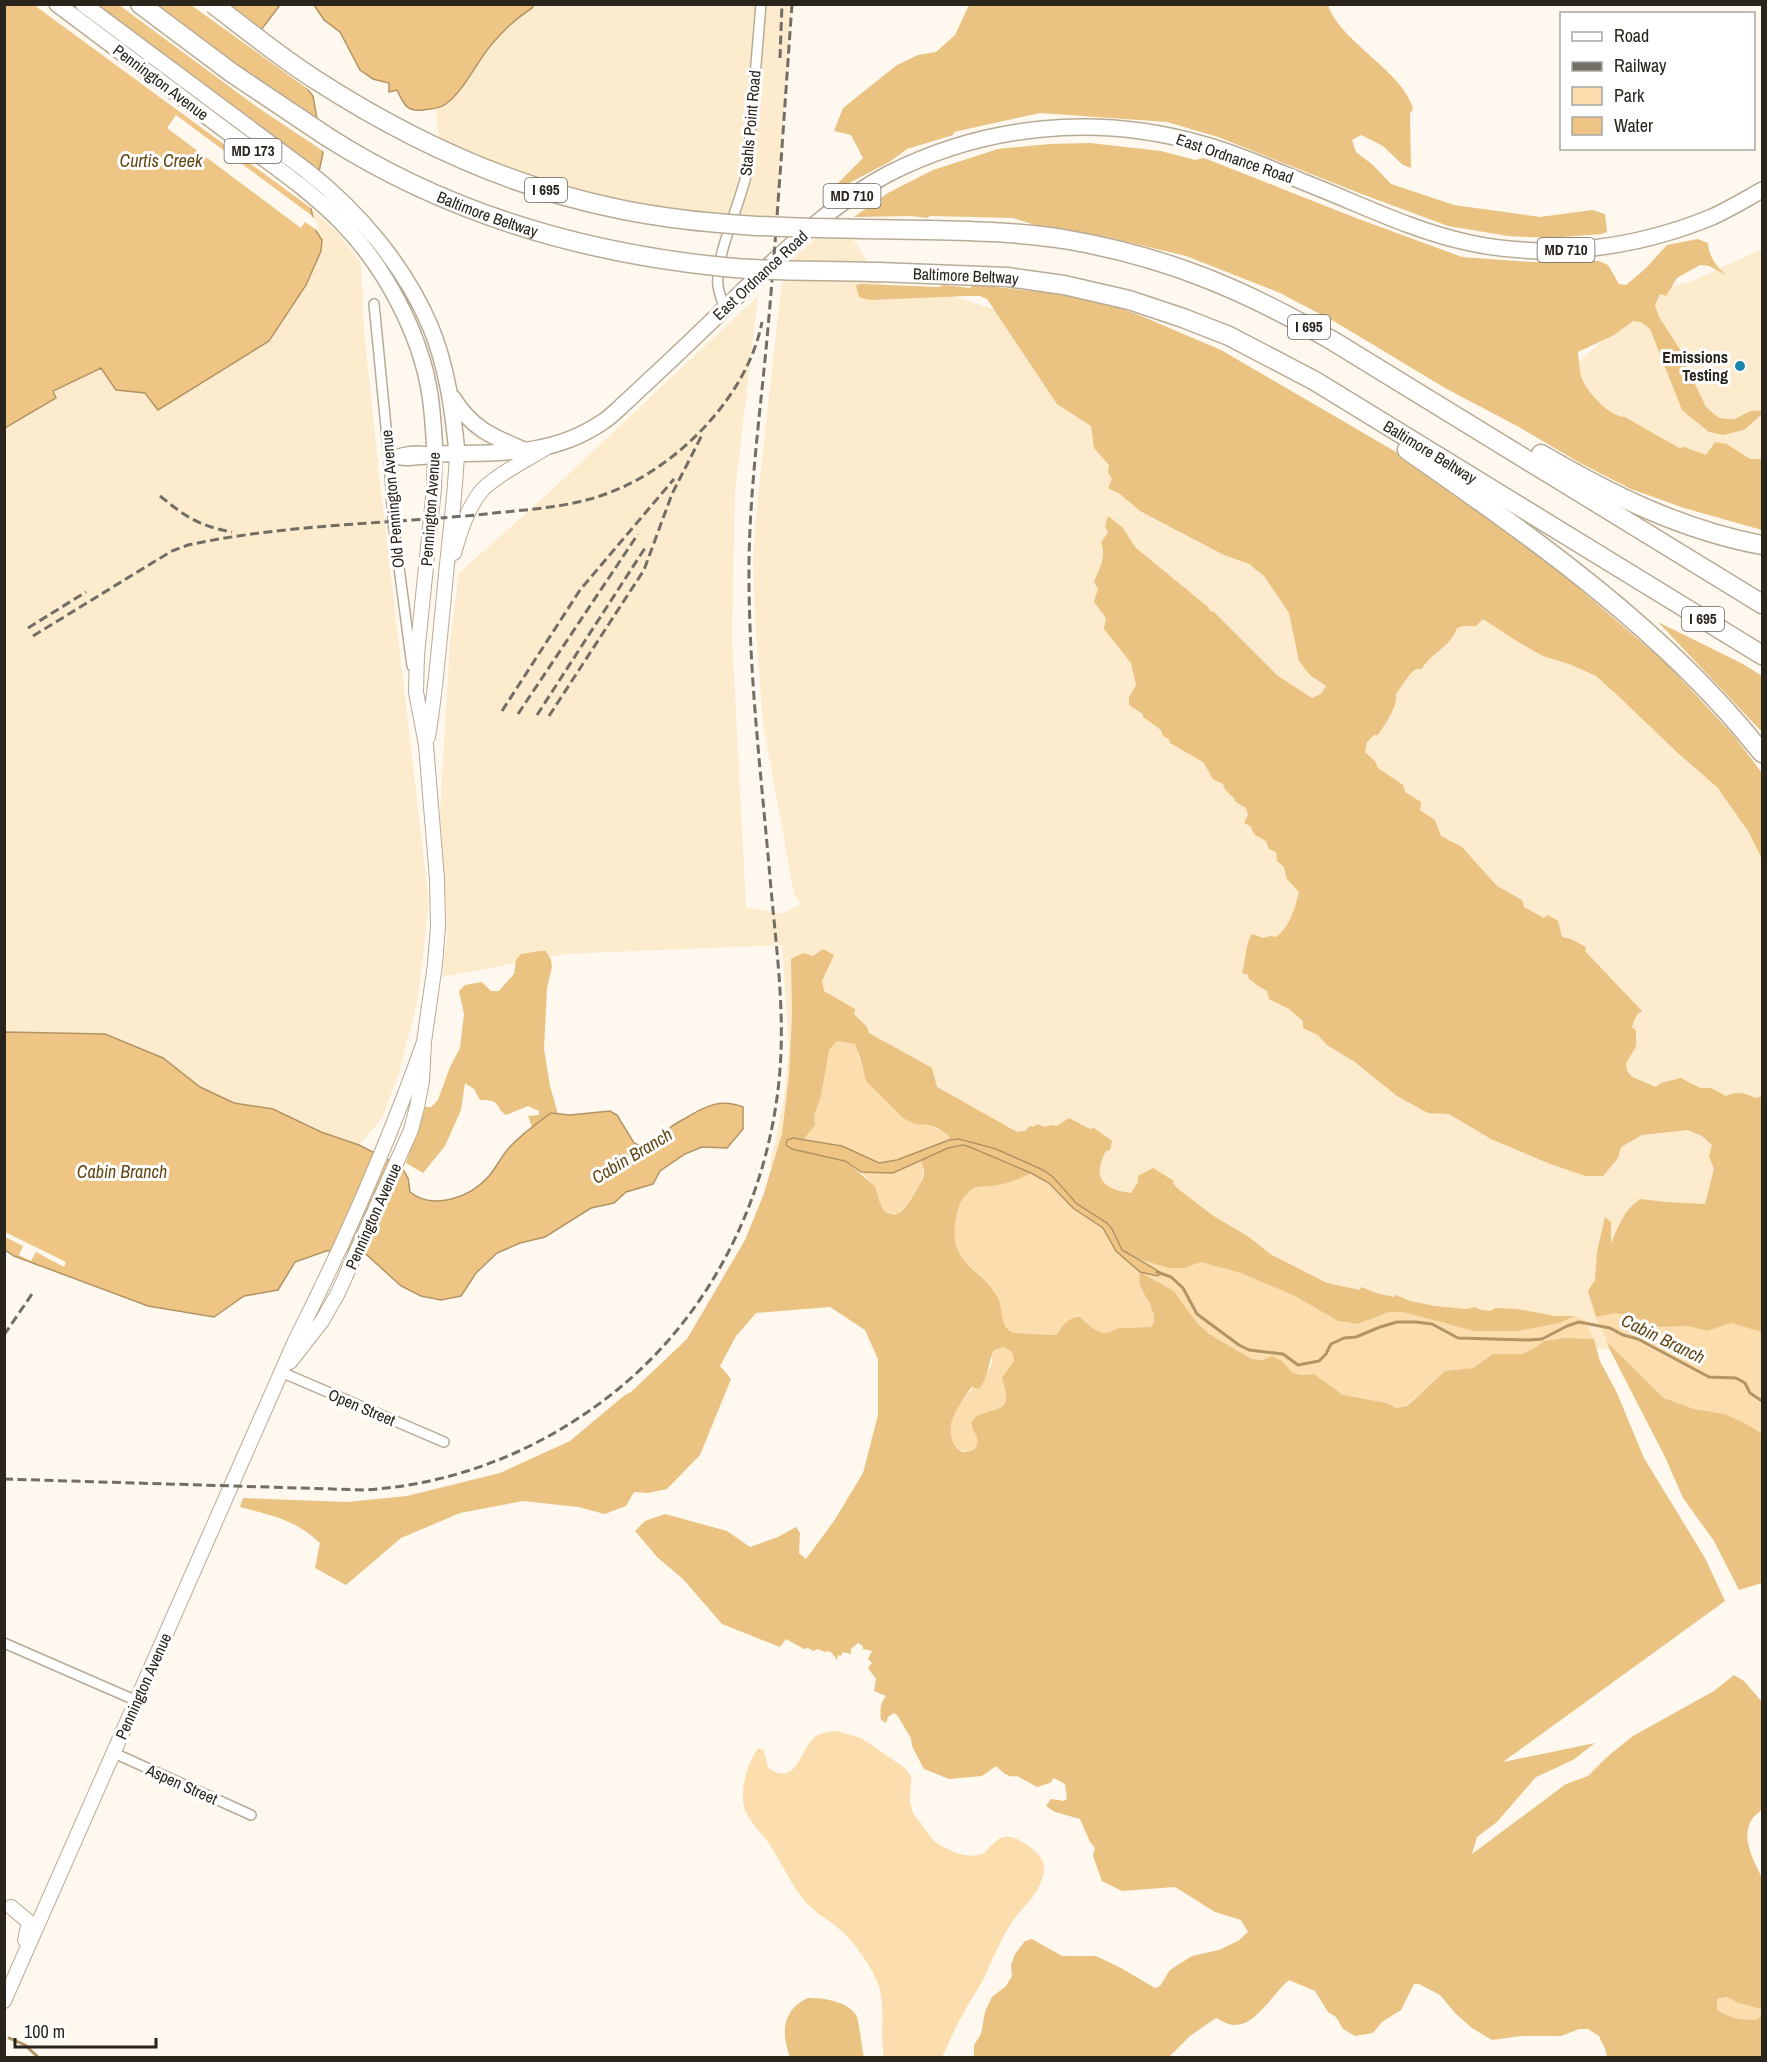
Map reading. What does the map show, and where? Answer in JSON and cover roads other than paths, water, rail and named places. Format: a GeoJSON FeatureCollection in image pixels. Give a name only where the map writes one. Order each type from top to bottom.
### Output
{"type":"FeatureCollection","features":[{"type":"Feature","properties":{"kind":"highway","name":"Baltimore Beltway"},"geometry":{"type":"LineString","coordinates":[[140,4],[232,73],[354,154],[442,198],[506,222],[613,251],[726,267],[1007,277],[1064,285],[1129,300],[1229,336],[1315,381],[1762,655]]}},
{"type":"Feature","properties":{"kind":"highway","name":"I 695"},"geometry":{"type":"LineString","coordinates":[[213,4],[314,78],[373,115],[469,163],[568,197],[620,210],[731,225],[1013,233],[1068,240],[1133,254],[1244,292],[1333,341],[1762,604]]}},
{"type":"Feature","properties":{"kind":"highway"},"geometry":{"type":"LineString","coordinates":[[1244,292],[1290,313],[1415,381],[1591,484],[1667,518],[1710,533],[1762,545]]}},
{"type":"Feature","properties":{"kind":"highway"},"geometry":{"type":"LineString","coordinates":[[1229,336],[1271,360],[1367,423],[1576,571],[1673,656],[1762,753]]}},
{"type":"Feature","properties":{"kind":"main road","name":"Pennington Avenue"},"geometry":{"type":"LineString","coordinates":[[57,4],[321,203],[343,224],[383,275],[402,310],[430,393],[433,498],[418,645],[416,692],[426,745],[437,879],[438,927],[424,1042],[422,1081],[417,1107],[400,1155],[351,1266],[322,1321],[281,1372]]}},
{"type":"Feature","properties":{"kind":"main road","name":"Pennington Avenue"},"geometry":{"type":"LineString","coordinates":[[83,4],[331,190],[354,212],[372,234],[408,285],[431,328],[448,389],[457,453],[456,487],[445,581],[436,692],[426,745]]}},
{"type":"Feature","properties":{"kind":"main road","name":"East Ordnance Road"},"geometry":{"type":"LineString","coordinates":[[433,454],[527,452],[573,438],[601,423],[808,230],[855,194],[887,175],[925,157],[968,142],[1014,132],[1057,127],[1106,127],[1145,131],[1205,144],[1417,228],[1470,243],[1512,249],[1591,249],[1637,241],[1713,216],[1762,190]]}},
{"type":"Feature","properties":{"kind":"main road"},"geometry":{"type":"LineString","coordinates":[[448,389],[463,414],[472,423],[498,439],[527,452]]}},
{"type":"Feature","properties":{"kind":"main road"},"geometry":{"type":"LineString","coordinates":[[445,581],[460,532],[482,491],[496,478],[550,446]]}},
{"type":"Feature","properties":{"kind":"main road","name":"Pennington Avenue"},"geometry":{"type":"LineString","coordinates":[[4,2001],[281,1372],[395,1123],[424,1042]]}},
{"type":"Feature","properties":{"kind":"main road"},"geometry":{"type":"LineString","coordinates":[[8,1905],[40,1922]]}},
{"type":"Feature","properties":{"kind":"main road"},"geometry":{"type":"LineString","coordinates":[[4,1992],[29,1926],[27,1919],[8,1905]]}},
{"type":"Feature","properties":{"kind":"street","name":"Stahls Point Road"},"geometry":{"type":"LineString","coordinates":[[725,308],[720,295],[718,272],[744,190],[747,172],[761,4]]}},
{"type":"Feature","properties":{"kind":"street","name":"Old Pennington Avenue"},"geometry":{"type":"LineString","coordinates":[[374,304],[393,522],[406,634],[416,692]]}},
{"type":"Feature","properties":{"kind":"street","name":"East Ordnance Road"},"geometry":{"type":"LineString","coordinates":[[389,458],[401,452],[416,450],[433,454]]}},
{"type":"Feature","properties":{"kind":"street","name":"Open Street"},"geometry":{"type":"LineString","coordinates":[[281,1372],[444,1442]]}},
{"type":"Feature","properties":{"kind":"street"},"geometry":{"type":"LineString","coordinates":[[4,1643],[136,1701]]}},
{"type":"Feature","properties":{"kind":"street","name":"Aspen Street"},"geometry":{"type":"LineString","coordinates":[[114,1754],[251,1815]]}},
{"type":"Feature","properties":{"kind":"water"},"geometry":{"type":"Polygon","coordinates":[[[534,4],[496,39],[453,98],[441,107],[417,110],[406,106],[397,90],[389,92],[389,83],[373,79],[360,70],[340,32],[324,20],[314,5],[534,4]]]}},
{"type":"Feature","properties":{"kind":"water","name":"Curtis Creek"},"geometry":{"type":"Polygon","coordinates":[[[4,5],[280,5],[261,30],[313,96],[323,153],[311,209],[316,231],[322,240],[321,251],[306,285],[269,341],[158,410],[145,393],[116,390],[101,368],[53,391],[56,398],[5,428],[4,5]]]}},
{"type":"Feature","properties":{"kind":"water","name":"Cabin Branch"},"geometry":{"type":"Polygon","coordinates":[[[5,1032],[105,1034],[163,1058],[200,1087],[234,1103],[273,1109],[321,1132],[359,1145],[401,1166],[408,1178],[410,1192],[419,1198],[430,1200],[451,1199],[472,1190],[492,1173],[513,1144],[551,1113],[570,1115],[610,1111],[617,1115],[634,1143],[646,1149],[658,1143],[675,1124],[700,1110],[720,1103],[743,1107],[743,1129],[727,1148],[702,1147],[685,1154],[660,1171],[653,1184],[626,1192],[614,1203],[591,1208],[545,1237],[520,1243],[497,1253],[476,1273],[461,1296],[441,1300],[421,1296],[401,1286],[367,1255],[354,1250],[326,1251],[295,1262],[278,1290],[244,1296],[214,1317],[148,1306],[14,1256],[5,1250],[5,1032]]]}},
{"type":"Feature","properties":{"kind":"water"},"geometry":{"type":"Polygon","coordinates":[[[793,1138],[842,1146],[879,1163],[897,1160],[949,1140],[959,1139],[996,1149],[1043,1170],[1053,1177],[1077,1204],[1107,1223],[1122,1250],[1160,1272],[1158,1276],[1140,1272],[1116,1251],[1103,1228],[1073,1208],[1049,1183],[970,1147],[963,1145],[948,1148],[893,1173],[861,1172],[845,1161],[792,1149],[786,1145],[787,1140],[793,1138]]]}},
{"type":"Feature","properties":{"kind":"waterway","name":"Cabin Branch"},"geometry":{"type":"LineString","coordinates":[[1157,1272],[1171,1277],[1183,1288],[1197,1314],[1239,1345],[1249,1350],[1283,1354],[1298,1365],[1319,1361],[1331,1344],[1344,1338],[1356,1337],[1397,1322],[1432,1324],[1458,1338],[1530,1340],[1542,1339],[1579,1322],[1610,1328],[1638,1339],[1709,1377],[1736,1378],[1745,1383],[1750,1393],[1762,1401]]}},
{"type":"Feature","properties":{"kind":"waterway"},"geometry":{"type":"LineString","coordinates":[[9,2038],[25,2045],[39,2058]]}},
{"type":"Feature","properties":{"kind":"railway"},"geometry":{"type":"LineString","coordinates":[[780,58],[782,4]]}},
{"type":"Feature","properties":{"kind":"railway"},"geometry":{"type":"LineString","coordinates":[[4,1479],[365,1490],[433,1480],[466,1471],[498,1460],[560,1430],[617,1390],[653,1357],[685,1321],[712,1281],[735,1239],[754,1194],[767,1148],[777,1100],[781,1052],[779,971],[753,685],[749,562],[753,479],[771,297],[792,4]]}},
{"type":"Feature","properties":{"kind":"railway"},"geometry":{"type":"LineString","coordinates":[[33,636],[172,551],[188,545],[299,529],[549,507],[611,492],[661,465],[707,425],[742,376],[754,349],[762,322]]}},
{"type":"Feature","properties":{"kind":"railway"},"geometry":{"type":"LineString","coordinates":[[549,716],[644,570],[672,494],[702,435]]}},
{"type":"Feature","properties":{"kind":"railway"},"geometry":{"type":"LineString","coordinates":[[502,711],[580,590],[674,479]]}},
{"type":"Feature","properties":{"kind":"railway"},"geometry":{"type":"LineString","coordinates":[[160,496],[193,520],[232,532]]}},
{"type":"Feature","properties":{"kind":"railway"},"geometry":{"type":"LineString","coordinates":[[518,714],[638,534]]}},
{"type":"Feature","properties":{"kind":"railway"},"geometry":{"type":"LineString","coordinates":[[537,715],[645,548]]}},
{"type":"Feature","properties":{"kind":"railway"},"geometry":{"type":"LineString","coordinates":[[28,628],[86,592]]}},
{"type":"Feature","properties":{"kind":"railway"},"geometry":{"type":"LineString","coordinates":[[4,1335],[32,1294]]}},
{"type":"Feature","properties":{"kind":"place","name":"Emissions Testing"},"geometry":{"type":"Point","coordinates":[1740,366]}}]}
